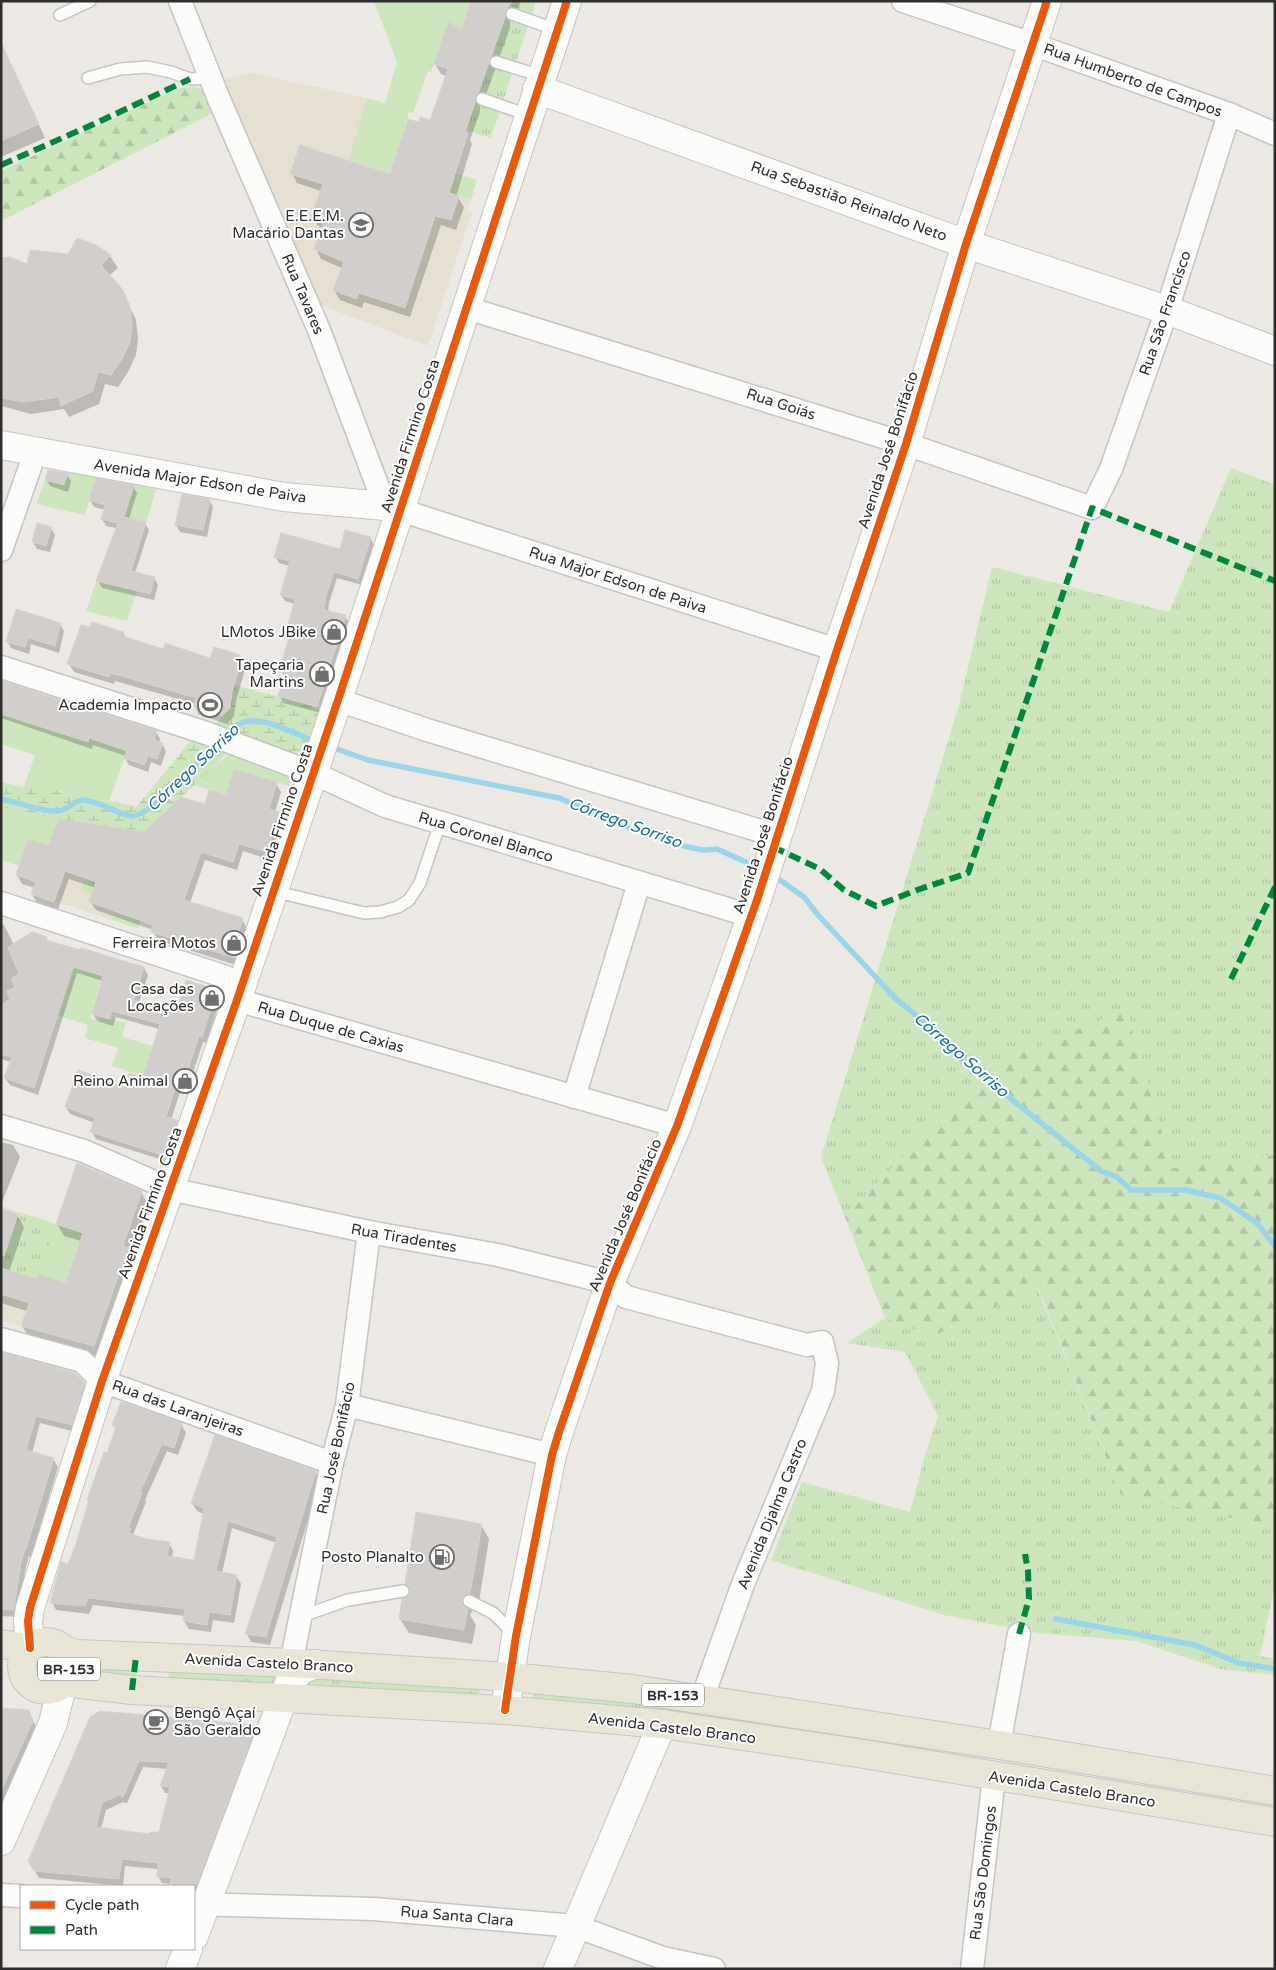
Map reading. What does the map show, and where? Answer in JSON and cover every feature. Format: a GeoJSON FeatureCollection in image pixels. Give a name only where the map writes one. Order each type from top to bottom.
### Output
{"type":"FeatureCollection","features":[{"type":"Feature","properties":{"kind":"main road","name":"Avenida Castelo Branco"},"geometry":{"type":"LineString","coordinates":[[1275,1791],[999,1745],[702,1699],[633,1689],[510,1677],[304,1664],[78,1654],[65,1651],[58,1645],[48,1642],[39,1643],[30,1648],[25,1654],[22,1670],[13,1678],[39,1688],[48,1689],[56,1687],[63,1682],[108,1688],[505,1710],[662,1724],[864,1754],[1275,1822]]}},
{"type":"Feature","properties":{"kind":"main road","name":"Avenida Castelo Branco"},"geometry":{"type":"LineString","coordinates":[[1,1644],[30,1648]]}},
{"type":"Feature","properties":{"kind":"main road","name":"BR-153"},"geometry":{"type":"LineString","coordinates":[[63,1682],[69,1672],[70,1661],[65,1651]]}},
{"type":"Feature","properties":{"kind":"main road"},"geometry":{"type":"LineString","coordinates":[[864,1754],[872,1725]]}},
{"type":"Feature","properties":{"kind":"street","name":"Rua Tavares"},"geometry":{"type":"LineString","coordinates":[[180,1],[210,78],[319,330],[392,508]]}},
{"type":"Feature","properties":{"kind":"street","name":"Avenida Firmino Costa"},"geometry":{"type":"LineString","coordinates":[[30,1648],[28,1620],[30,1608],[102,1381],[237,1000],[334,711],[392,508],[467,308],[528,115],[567,1]]}},
{"type":"Feature","properties":{"kind":"street","name":"Rua Humberto de Campos"},"geometry":{"type":"LineString","coordinates":[[904,1],[1229,114],[1275,134]]}},
{"type":"Feature","properties":{"kind":"street","name":"Avenida José Bonifácio"},"geometry":{"type":"LineString","coordinates":[[505,1710],[516,1636],[552,1455],[610,1283],[677,1126],[754,908],[906,444],[966,244],[1047,1]]}},
{"type":"Feature","properties":{"kind":"street","name":"Rua Sebastião Reinaldo Neto"},"geometry":{"type":"LineString","coordinates":[[539,82],[966,244],[1167,310],[1275,351]]}},
{"type":"Feature","properties":{"kind":"street","name":"Rua São Francisco"},"geometry":{"type":"LineString","coordinates":[[1092,508],[1111,469],[1167,310],[1229,114]]}},
{"type":"Feature","properties":{"kind":"street","name":"Rua Goiás"},"geometry":{"type":"LineString","coordinates":[[467,308],[906,444],[1092,508]]}},
{"type":"Feature","properties":{"kind":"street","name":"Avenida Major Edson de Paiva"},"geometry":{"type":"LineString","coordinates":[[1,445],[35,453],[284,497],[392,508]]}},
{"type":"Feature","properties":{"kind":"street"},"geometry":{"type":"LineString","coordinates":[[1,550],[35,453]]}},
{"type":"Feature","properties":{"kind":"street","name":"Rua Major Edson de Paiva"},"geometry":{"type":"LineString","coordinates":[[392,508],[837,650]]}},
{"type":"Feature","properties":{"kind":"street","name":"Rua Coronel Blanco"},"geometry":{"type":"LineString","coordinates":[[1,667],[216,738],[315,768],[385,806],[639,883],[754,908]]}},
{"type":"Feature","properties":{"kind":"street"},"geometry":{"type":"LineString","coordinates":[[334,711],[436,733],[774,847]]}},
{"type":"Feature","properties":{"kind":"street"},"geometry":{"type":"LineString","coordinates":[[574,1097],[639,883]]}},
{"type":"Feature","properties":{"kind":"street","name":"Rua Duque de Caxias"},"geometry":{"type":"LineString","coordinates":[[1,902],[226,977],[237,1000],[677,1126]]}},
{"type":"Feature","properties":{"kind":"street","name":"Rua Tiradentes"},"geometry":{"type":"LineString","coordinates":[[1,1126],[84,1151],[170,1189],[369,1232],[498,1255],[610,1283],[626,1297],[807,1345]]}},
{"type":"Feature","properties":{"kind":"street","name":"Rua José Bonifácio"},"geometry":{"type":"LineString","coordinates":[[304,1664],[302,1616],[332,1463],[347,1405],[369,1232]]}},
{"type":"Feature","properties":{"kind":"street","name":"Rua das Laranjeiras"},"geometry":{"type":"LineString","coordinates":[[1,1339],[82,1362],[102,1381],[332,1463]]}},
{"type":"Feature","properties":{"kind":"street","name":"Avenida Djalma Castro"},"geometry":{"type":"LineString","coordinates":[[702,1699],[750,1566],[823,1391],[827,1364],[822,1342],[807,1345]]}},
{"type":"Feature","properties":{"kind":"street"},"geometry":{"type":"LineString","coordinates":[[347,1405],[552,1455]]}},
{"type":"Feature","properties":{"kind":"street"},"geometry":{"type":"LineString","coordinates":[[999,1745],[1019,1634]]}},
{"type":"Feature","properties":{"kind":"street"},"geometry":{"type":"LineString","coordinates":[[195,1931],[200,1904],[289,1683],[304,1664]]}},
{"type":"Feature","properties":{"kind":"street"},"geometry":{"type":"LineString","coordinates":[[1,1841],[53,1724],[63,1682]]}},
{"type":"Feature","properties":{"kind":"street"},"geometry":{"type":"LineString","coordinates":[[53,1724],[71,1703],[87,1693],[108,1688]]}},
{"type":"Feature","properties":{"kind":"street"},"geometry":{"type":"LineString","coordinates":[[558,1969],[662,1724]]}},
{"type":"Feature","properties":{"kind":"street","name":"Rua São Domingos"},"geometry":{"type":"LineString","coordinates":[[972,1969],[994,1776]]}},
{"type":"Feature","properties":{"kind":"street"},"geometry":{"type":"LineString","coordinates":[[1,1895],[20,1896]]}},
{"type":"Feature","properties":{"kind":"street","name":"Rua Santa Clara"},"geometry":{"type":"LineString","coordinates":[[200,1904],[374,1909],[575,1926],[663,1958],[714,1969]]}},
{"type":"Feature","properties":{"kind":"street"},"geometry":{"type":"LineString","coordinates":[[180,1969],[188,1950]]}},
{"type":"Feature","properties":{"kind":"lane"},"geometry":{"type":"LineString","coordinates":[[60,15],[90,1]]}},
{"type":"Feature","properties":{"kind":"lane"},"geometry":{"type":"LineString","coordinates":[[512,14],[557,30]]}},
{"type":"Feature","properties":{"kind":"lane"},"geometry":{"type":"LineString","coordinates":[[496,62],[539,82]]}},
{"type":"Feature","properties":{"kind":"lane"},"geometry":{"type":"LineString","coordinates":[[88,78],[120,69],[147,67],[171,72],[190,79],[210,78]]}},
{"type":"Feature","properties":{"kind":"lane"},"geometry":{"type":"LineString","coordinates":[[482,99],[528,115]]}},
{"type":"Feature","properties":{"kind":"lane"},"geometry":{"type":"LineString","coordinates":[[273,891],[364,913],[380,912],[398,907],[409,900],[420,883],[440,823]]}},
{"type":"Feature","properties":{"kind":"lane"},"geometry":{"type":"LineString","coordinates":[[302,1616],[348,1600],[404,1591]]}},
{"type":"Feature","properties":{"kind":"lane"},"geometry":{"type":"LineString","coordinates":[[469,1601],[492,1613],[516,1636]]}},
{"type":"Feature","properties":{"kind":"shaded area"},"geometry":{"type":"Polygon","coordinates":[[[252,73],[367,98],[348,160],[471,200],[467,210],[472,212],[428,346],[310,301],[223,79],[252,73]]]}},
{"type":"Feature","properties":{"kind":"shaded area"},"geometry":{"type":"Polygon","coordinates":[[[59,819],[144,832],[112,920],[31,894],[59,819]]]}},
{"type":"Feature","properties":{"kind":"shaded area"},"geometry":{"type":"Polygon","coordinates":[[[1,1206],[56,1224],[21,1326],[1,1321],[1,1206]]]}},
{"type":"Feature","properties":{"kind":"green space"},"geometry":{"type":"Polygon","coordinates":[[[374,1],[471,1],[462,29],[448,23],[431,72],[428,71],[413,113],[409,112],[396,156],[477,180],[471,200],[348,160],[367,98],[385,103],[397,62],[374,1]]]}},
{"type":"Feature","properties":{"kind":"green space"},"geometry":{"type":"Polygon","coordinates":[[[512,1],[536,1],[491,138],[466,130],[512,1]]]}},
{"type":"Feature","properties":{"kind":"green space"},"geometry":{"type":"Polygon","coordinates":[[[191,87],[205,92],[217,111],[1,221],[1,171],[140,106],[181,88],[191,87]]]}},
{"type":"Feature","properties":{"kind":"green space"},"geometry":{"type":"Polygon","coordinates":[[[1231,468],[1275,485],[1275,1155],[1172,1168],[1126,1010],[989,1067],[845,1217],[821,1157],[959,705],[992,567],[1169,612],[1231,468]]]}},
{"type":"Feature","properties":{"kind":"green space"},"geometry":{"type":"Polygon","coordinates":[[[69,470],[96,478],[85,515],[36,504],[45,480],[64,485],[69,470]]]}},
{"type":"Feature","properties":{"kind":"green space"},"geometry":{"type":"Polygon","coordinates":[[[137,474],[160,478],[146,522],[124,517],[137,474]]]}},
{"type":"Feature","properties":{"kind":"green space"},"geometry":{"type":"Polygon","coordinates":[[[96,581],[137,591],[127,621],[86,611],[96,581]]]}},
{"type":"Feature","properties":{"kind":"green space"},"geometry":{"type":"Polygon","coordinates":[[[8,679],[29,686],[17,719],[87,742],[89,738],[127,751],[109,801],[69,795],[50,787],[24,787],[35,755],[1,744],[1,698],[8,679]]]}},
{"type":"Feature","properties":{"kind":"green space"},"geometry":{"type":"Polygon","coordinates":[[[234,685],[317,707],[320,711],[305,746],[306,749],[298,756],[225,746],[225,754],[219,762],[144,832],[14,812],[1,807],[1,782],[21,787],[50,787],[69,795],[137,806],[189,743],[210,730],[230,708],[234,685]]]}},
{"type":"Feature","properties":{"kind":"green space"},"geometry":{"type":"Polygon","coordinates":[[[230,753],[293,773],[289,786],[234,769],[226,795],[194,785],[230,753]]]}},
{"type":"Feature","properties":{"kind":"green space"},"geometry":{"type":"Polygon","coordinates":[[[1,807],[14,812],[59,819],[49,846],[28,839],[19,866],[1,860],[1,807]]]}},
{"type":"Feature","properties":{"kind":"green space"},"geometry":{"type":"Polygon","coordinates":[[[96,845],[108,849],[92,895],[80,890],[96,845]]]}},
{"type":"Feature","properties":{"kind":"green space"},"geometry":{"type":"Polygon","coordinates":[[[145,908],[138,928],[112,920],[115,912],[134,918],[145,908]]]}},
{"type":"Feature","properties":{"kind":"green space"},"geometry":{"type":"Polygon","coordinates":[[[75,967],[102,976],[90,1018],[98,1021],[100,1017],[126,1023],[122,1037],[153,1046],[144,1076],[112,1066],[118,1048],[85,1038],[88,1025],[59,1016],[75,967]]]}},
{"type":"Feature","properties":{"kind":"green space"},"geometry":{"type":"Polygon","coordinates":[[[1126,1009],[1172,1168],[1275,1155],[1275,1527],[1121,1495],[1038,1287],[933,1336],[885,1318],[845,1217],[989,1067],[1126,1009]]]}},
{"type":"Feature","properties":{"kind":"green space"},"geometry":{"type":"Polygon","coordinates":[[[19,1212],[56,1224],[37,1279],[1,1268],[19,1212]]]}},
{"type":"Feature","properties":{"kind":"green space"},"geometry":{"type":"Polygon","coordinates":[[[56,1224],[83,1233],[66,1283],[39,1274],[56,1224]]]}},
{"type":"Feature","properties":{"kind":"green space"},"geometry":{"type":"Polygon","coordinates":[[[1037,1287],[1121,1495],[1275,1527],[1275,1584],[1260,1656],[1275,1659],[1275,1675],[1221,1669],[1136,1641],[1037,1633],[944,1615],[771,1560],[802,1482],[910,1512],[925,1455],[938,1416],[905,1352],[847,1343],[885,1318],[933,1336],[1037,1287]]]}},
{"type":"Feature","properties":{"kind":"green space"},"geometry":{"type":"Polygon","coordinates":[[[80,1665],[137,1667],[136,1678],[80,1672],[78,1669],[80,1665]]]}},
{"type":"Feature","properties":{"kind":"green space"},"geometry":{"type":"Polygon","coordinates":[[[169,1670],[282,1676],[276,1689],[168,1681],[169,1670]]]}},
{"type":"Feature","properties":{"kind":"green space"},"geometry":{"type":"Polygon","coordinates":[[[310,1679],[480,1686],[481,1689],[478,1696],[301,1688],[310,1679]]]}},
{"type":"Feature","properties":{"kind":"green space"},"geometry":{"type":"Polygon","coordinates":[[[534,1693],[681,1706],[828,1730],[825,1738],[533,1701],[534,1693]]]}},
{"type":"Feature","properties":{"kind":"building"},"geometry":{"type":"Polygon","coordinates":[[[471,1],[512,1],[505,11],[505,17],[475,97],[465,132],[468,133],[449,193],[459,196],[451,220],[435,216],[405,308],[359,293],[356,299],[333,290],[344,262],[314,249],[324,221],[311,217],[323,184],[290,174],[300,145],[390,174],[408,119],[419,122],[420,117],[430,120],[448,69],[434,64],[448,22],[462,29],[471,1]]]}},
{"type":"Feature","properties":{"kind":"building"},"geometry":{"type":"Polygon","coordinates":[[[1,43],[39,124],[1,141],[1,43]]]}},
{"type":"Feature","properties":{"kind":"building"},"geometry":{"type":"Polygon","coordinates":[[[77,238],[96,245],[111,255],[101,265],[123,290],[130,306],[132,326],[130,342],[122,359],[111,375],[98,372],[93,391],[61,406],[59,397],[24,402],[1,398],[1,258],[10,257],[27,264],[30,250],[68,254],[77,238]]]}},
{"type":"Feature","properties":{"kind":"building"},"geometry":{"type":"Polygon","coordinates":[[[48,470],[68,473],[64,485],[45,480],[48,470]]]}},
{"type":"Feature","properties":{"kind":"building"},"geometry":{"type":"Polygon","coordinates":[[[96,478],[134,485],[124,517],[146,522],[131,571],[155,577],[150,594],[96,581],[118,523],[101,519],[105,505],[89,500],[96,478]]]}},
{"type":"Feature","properties":{"kind":"building"},"geometry":{"type":"Polygon","coordinates":[[[182,494],[210,499],[203,530],[175,525],[182,494]]]}},
{"type":"Feature","properties":{"kind":"building"},"geometry":{"type":"Polygon","coordinates":[[[37,523],[52,527],[46,546],[32,542],[37,523]]]}},
{"type":"Feature","properties":{"kind":"building"},"geometry":{"type":"Polygon","coordinates":[[[345,530],[371,537],[358,579],[334,572],[326,596],[324,610],[346,615],[317,707],[278,696],[285,673],[279,671],[289,637],[285,636],[295,599],[280,595],[290,561],[274,557],[281,533],[340,549],[345,530]]]}},
{"type":"Feature","properties":{"kind":"building"},"geometry":{"type":"Polygon","coordinates":[[[16,609],[61,623],[55,646],[28,638],[25,647],[6,642],[16,609]]]}},
{"type":"Feature","properties":{"kind":"building"},"geometry":{"type":"Polygon","coordinates":[[[92,622],[124,632],[123,636],[163,649],[165,643],[210,658],[214,647],[240,655],[241,661],[232,692],[230,708],[222,716],[193,707],[196,698],[111,673],[109,677],[67,664],[81,625],[90,627],[92,622]]]}},
{"type":"Feature","properties":{"kind":"building"},"geometry":{"type":"Polygon","coordinates":[[[1,681],[157,731],[154,740],[163,743],[157,759],[148,756],[144,765],[124,758],[127,751],[89,738],[88,742],[1,714],[1,681]]]}},
{"type":"Feature","properties":{"kind":"building"},"geometry":{"type":"Polygon","coordinates":[[[234,769],[277,782],[269,809],[280,812],[267,852],[239,844],[233,862],[201,852],[184,900],[243,918],[239,932],[243,933],[235,958],[151,932],[153,925],[89,902],[96,882],[65,871],[54,902],[31,894],[36,882],[16,875],[28,839],[48,845],[59,819],[144,832],[181,797],[205,804],[209,790],[226,795],[234,769]]]}},
{"type":"Feature","properties":{"kind":"building"},"geometry":{"type":"Polygon","coordinates":[[[32,932],[47,937],[46,940],[80,950],[81,948],[144,967],[134,1000],[176,1012],[186,980],[217,990],[202,1037],[199,1036],[182,1087],[176,1086],[166,1117],[178,1120],[167,1152],[163,1151],[162,1155],[90,1132],[95,1118],[65,1107],[78,1070],[125,1087],[129,1073],[143,1077],[160,1024],[112,1011],[109,1019],[92,1014],[103,976],[73,967],[34,1088],[4,1078],[12,1057],[1,1054],[1,1010],[4,1003],[10,999],[7,991],[15,987],[11,979],[19,974],[8,947],[32,932]]]}},
{"type":"Feature","properties":{"kind":"building"},"geometry":{"type":"Polygon","coordinates":[[[77,1163],[142,1191],[123,1246],[128,1248],[94,1346],[21,1326],[29,1303],[1,1294],[1,1268],[37,1279],[39,1274],[66,1283],[83,1233],[56,1224],[77,1163]]]}},
{"type":"Feature","properties":{"kind":"building"},"geometry":{"type":"Polygon","coordinates":[[[1,1209],[18,1214],[4,1256],[1,1255],[1,1209]]]}},
{"type":"Feature","properties":{"kind":"building"},"geometry":{"type":"Polygon","coordinates":[[[4,1353],[75,1373],[85,1383],[72,1425],[36,1416],[26,1450],[54,1458],[21,1562],[14,1610],[1,1609],[1,1363],[4,1353]]]}},
{"type":"Feature","properties":{"kind":"building"},"geometry":{"type":"Polygon","coordinates":[[[121,1402],[182,1423],[174,1448],[162,1444],[140,1492],[142,1493],[128,1528],[131,1528],[129,1533],[146,1539],[170,1542],[167,1556],[194,1560],[204,1508],[191,1503],[215,1435],[316,1471],[266,1637],[245,1634],[277,1537],[228,1521],[216,1571],[237,1575],[230,1615],[209,1612],[207,1625],[183,1621],[185,1609],[88,1598],[85,1606],[50,1603],[61,1562],[68,1564],[75,1547],[89,1500],[87,1500],[104,1452],[107,1453],[116,1427],[112,1425],[121,1402]]]}},
{"type":"Feature","properties":{"kind":"building","name":"Posto Planalto"},"geometry":{"type":"Polygon","coordinates":[[[416,1512],[482,1524],[470,1594],[464,1595],[462,1601],[463,1606],[468,1609],[464,1630],[399,1619],[402,1599],[410,1593],[409,1587],[405,1584],[416,1512]]]}},
{"type":"Feature","properties":{"kind":"building"},"geometry":{"type":"Polygon","coordinates":[[[1,1708],[29,1710],[33,1721],[1,1791],[1,1708]]]}},
{"type":"Feature","properties":{"kind":"building"},"geometry":{"type":"Polygon","coordinates":[[[100,1711],[255,1725],[253,1735],[196,1886],[170,1883],[172,1878],[157,1877],[158,1863],[122,1859],[119,1879],[34,1871],[28,1861],[90,1717],[100,1711]],[[139,1761],[123,1797],[119,1795],[102,1803],[96,1827],[150,1834],[150,1832],[159,1832],[170,1787],[160,1786],[169,1762],[139,1761]]]}},
{"type":"Feature","properties":{"kind":"waterway","name":"Córrego Sorriso"},"geometry":{"type":"LineString","coordinates":[[225,735],[241,723],[260,721],[270,723],[317,742]]}},
{"type":"Feature","properties":{"kind":"waterway","name":"Córrego Sorriso"},"geometry":{"type":"LineString","coordinates":[[1,799],[51,811],[61,811],[80,800],[84,800],[125,815],[139,814],[162,798],[216,743]]}},
{"type":"Feature","properties":{"kind":"waterway","name":"Córrego Sorriso"},"geometry":{"type":"LineString","coordinates":[[331,747],[368,760],[559,798],[629,828],[684,846],[703,850],[717,849],[759,868]]}},
{"type":"Feature","properties":{"kind":"waterway","name":"Córrego Sorriso"},"geometry":{"type":"LineString","coordinates":[[772,874],[805,898],[818,915],[897,1000],[940,1034],[954,1053],[1101,1171],[1117,1177],[1131,1190],[1186,1190],[1220,1198],[1257,1223],[1275,1246]]}},
{"type":"Feature","properties":{"kind":"waterway"},"geometry":{"type":"LineString","coordinates":[[1056,1619],[1195,1645],[1239,1663],[1275,1669]]}},
{"type":"Feature","properties":{"kind":"marked path"},"geometry":{"type":"LineString","coordinates":[[1,165],[190,79]]}},
{"type":"Feature","properties":{"kind":"marked path"},"geometry":{"type":"LineString","coordinates":[[773,847],[820,869],[844,890],[876,906],[968,873],[1092,508],[1275,581]]}},
{"type":"Feature","properties":{"kind":"marked path"},"geometry":{"type":"LineString","coordinates":[[1231,979],[1275,887]]}},
{"type":"Feature","properties":{"kind":"marked path"},"geometry":{"type":"LineString","coordinates":[[1019,1634],[1029,1599],[1025,1554]]}},
{"type":"Feature","properties":{"kind":"marked path"},"geometry":{"type":"LineString","coordinates":[[132,1690],[136,1657]]}},
{"type":"Feature","properties":{"kind":"cycle path"},"geometry":{"type":"LineString","coordinates":[[30,1648],[28,1621],[30,1608],[102,1381],[237,1000],[338,700],[567,1]]}},
{"type":"Feature","properties":{"kind":"cycle path"},"geometry":{"type":"LineString","coordinates":[[505,1710],[516,1636],[552,1455],[559,1432],[610,1283],[677,1126],[757,900],[837,650],[906,444],[966,244],[1047,1]]}},
{"type":"Feature","properties":{"kind":"place","name":"E.E.E.M. Macário Dantas"},"geometry":{"type":"Point","coordinates":[361,225]}},
{"type":"Feature","properties":{"kind":"place","name":"LMotos JBike"},"geometry":{"type":"Point","coordinates":[334,632]}},
{"type":"Feature","properties":{"kind":"place","name":"Tapeçaria Martins"},"geometry":{"type":"Point","coordinates":[322,674]}},
{"type":"Feature","properties":{"kind":"place","name":"Academia Impacto"},"geometry":{"type":"Point","coordinates":[210,705]}},
{"type":"Feature","properties":{"kind":"place","name":"Ferreira Motos"},"geometry":{"type":"Point","coordinates":[234,943]}},
{"type":"Feature","properties":{"kind":"place","name":"Casa das Locações"},"geometry":{"type":"Point","coordinates":[212,998]}},
{"type":"Feature","properties":{"kind":"place","name":"Reino Animal"},"geometry":{"type":"Point","coordinates":[185,1081]}},
{"type":"Feature","properties":{"kind":"place","name":"Posto Planalto"},"geometry":{"type":"Point","coordinates":[442,1557]}},
{"type":"Feature","properties":{"kind":"place","name":"Bengô Açaí São Geraldo"},"geometry":{"type":"Point","coordinates":[156,1722]}}]}
